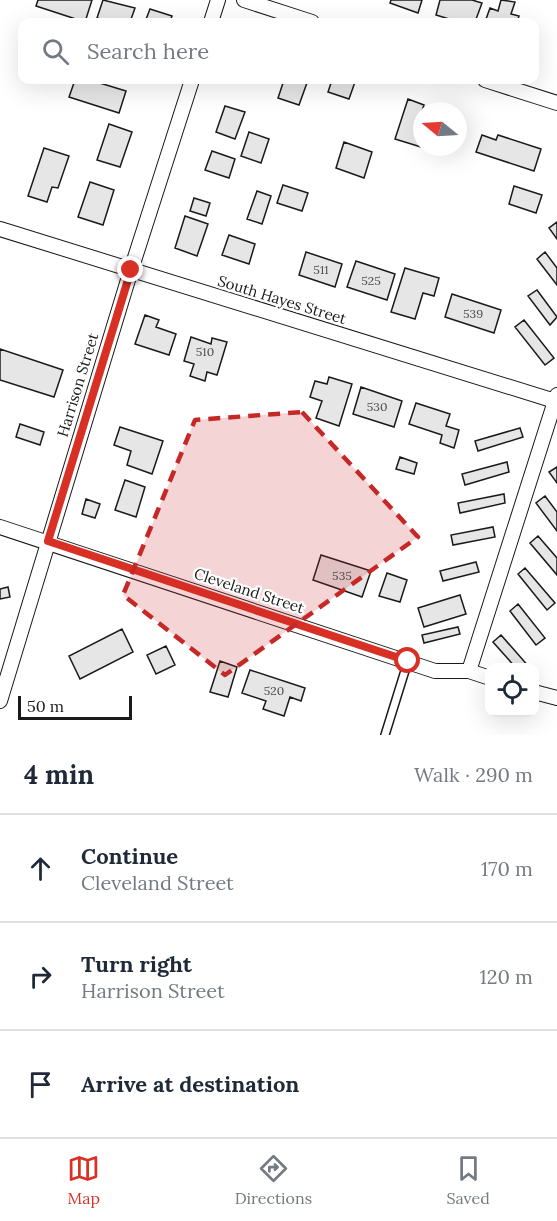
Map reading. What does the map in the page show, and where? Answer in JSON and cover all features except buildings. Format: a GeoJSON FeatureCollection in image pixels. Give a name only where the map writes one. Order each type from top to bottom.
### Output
{"type":"FeatureCollection","features":[{"type":"Feature","properties":{"kind":"street"},"geometry":{"type":"LineString","coordinates":[[212,18],[218,0]]}},
{"type":"Feature","properties":{"kind":"street"},"geometry":{"type":"LineString","coordinates":[[244,0],[300,18]]}},
{"type":"Feature","properties":{"kind":"street","name":"Harrison Street"},"geometry":{"type":"LineString","coordinates":[[0,701],[131,270],[191,84]]}},
{"type":"Feature","properties":{"kind":"street"},"geometry":{"type":"LineString","coordinates":[[498,84],[557,103]]}},
{"type":"Feature","properties":{"kind":"street","name":"South Hayes Street"},"geometry":{"type":"LineString","coordinates":[[0,229],[556,398]]}},
{"type":"Feature","properties":{"kind":"street"},"geometry":{"type":"LineString","coordinates":[[469,671],[556,398]]}},
{"type":"Feature","properties":{"kind":"street","name":"Cleveland Street"},"geometry":{"type":"LineString","coordinates":[[0,527],[435,670],[469,671],[485,677]]}},
{"type":"Feature","properties":{"kind":"street"},"geometry":{"type":"LineString","coordinates":[[539,694],[557,699]]}},
{"type":"Feature","properties":{"kind":"lane"},"geometry":{"type":"LineString","coordinates":[[385,735],[408,661]]}},
{"type":"Feature","properties":{"kind":"highlighted area"},"geometry":{"type":"Polygon","coordinates":[[[302,412],[418,537],[225,675],[123,595],[195,420],[302,412]]]}},
{"type":"Feature","properties":{"kind":"route"},"geometry":{"type":"LineString","coordinates":[[131,270],[48,541],[408,661]]}}]}
